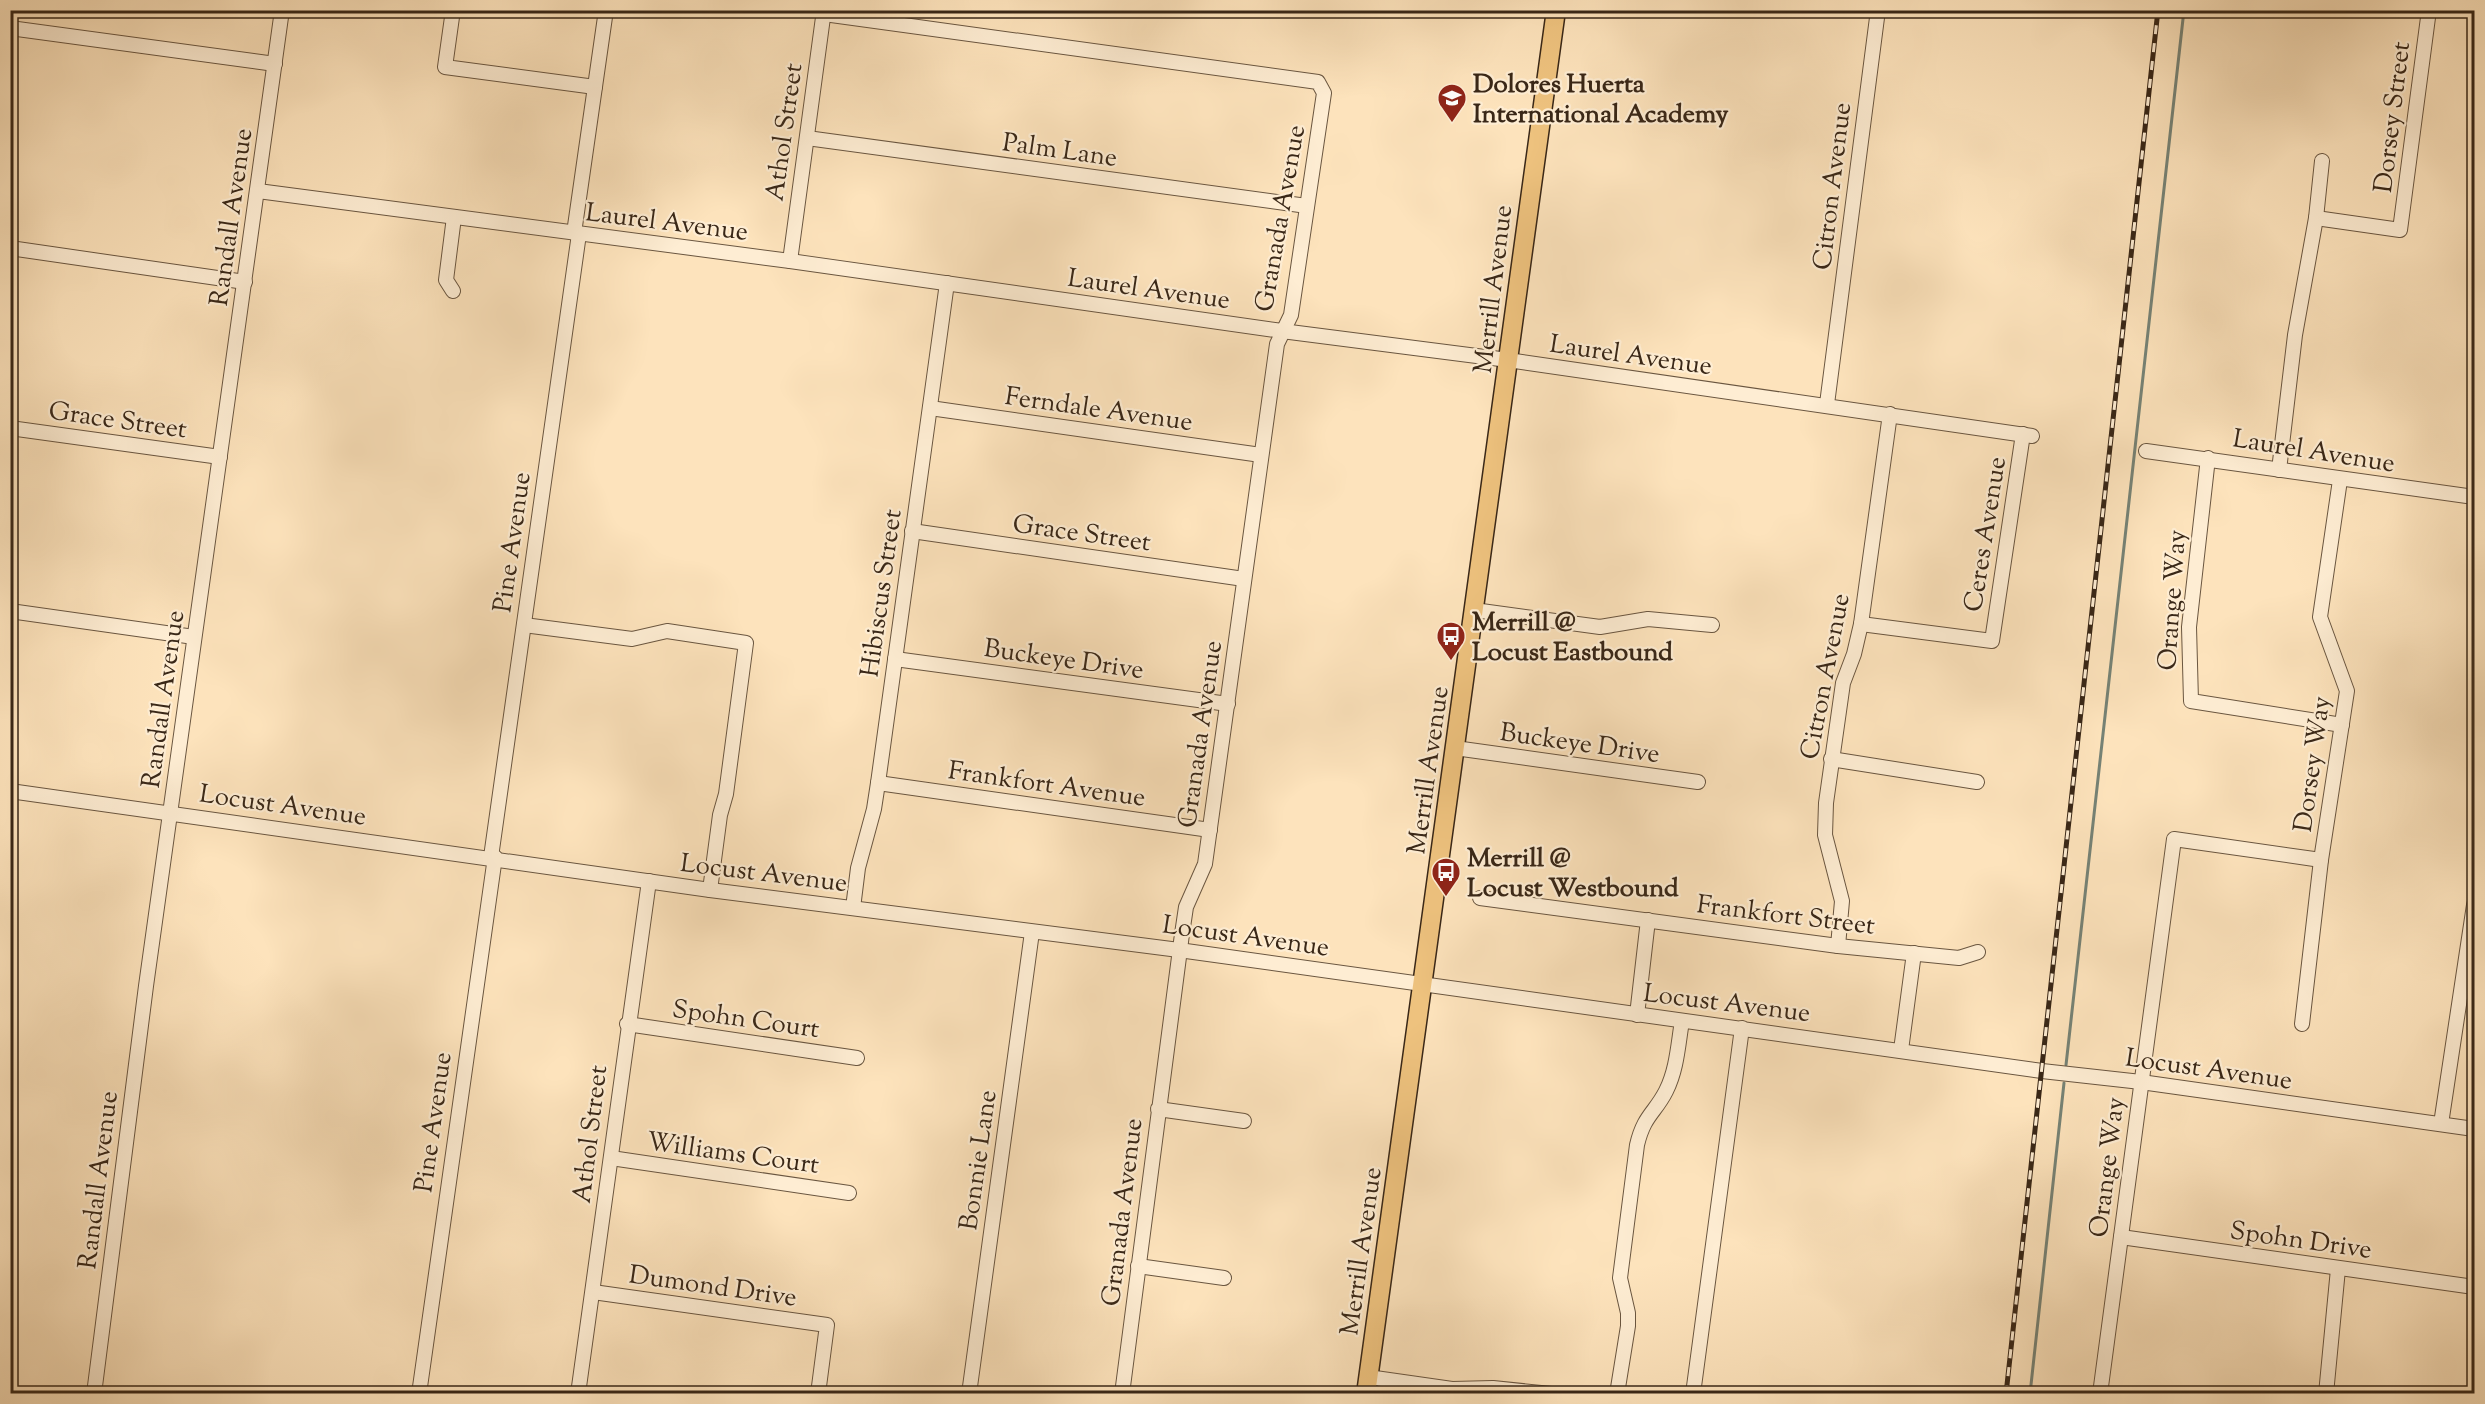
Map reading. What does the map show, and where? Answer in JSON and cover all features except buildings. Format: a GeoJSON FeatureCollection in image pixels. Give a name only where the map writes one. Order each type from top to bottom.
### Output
{"type":"FeatureCollection","features":[{"type":"Feature","properties":{"kind":"main road","name":"Merrill Avenue"},"geometry":{"type":"LineString","coordinates":[[1367,1385],[1556,10]]}},
{"type":"Feature","properties":{"kind":"street","name":"Randall Avenue"},"geometry":{"type":"LineString","coordinates":[[94,1394],[194,637],[282,10]]}},
{"type":"Feature","properties":{"kind":"street"},"geometry":{"type":"LineString","coordinates":[[453,10],[445,68],[595,87]]}},
{"type":"Feature","properties":{"kind":"street","name":"Pine Avenue"},"geometry":{"type":"LineString","coordinates":[[419,1394],[606,10]]}},
{"type":"Feature","properties":{"kind":"street","name":"Citron Avenue"},"geometry":{"type":"LineString","coordinates":[[1827,404],[1878,10]]}},
{"type":"Feature","properties":{"kind":"street","name":"Dorsey Street"},"geometry":{"type":"LineString","coordinates":[[2316,218],[2400,230],[2428,10]]}},
{"type":"Feature","properties":{"kind":"street","name":"Granada Avenue"},"geometry":{"type":"LineString","coordinates":[[824,12],[1318,82],[1324,93],[1291,315],[1277,344],[1205,864],[1186,907],[1179,950],[1122,1394]]}},
{"type":"Feature","properties":{"kind":"street","name":"Athol Street"},"geometry":{"type":"LineString","coordinates":[[790,261],[824,12]]}},
{"type":"Feature","properties":{"kind":"street"},"geometry":{"type":"LineString","coordinates":[[10,28],[275,64]]}},
{"type":"Feature","properties":{"kind":"street","name":"Palm Lane"},"geometry":{"type":"LineString","coordinates":[[807,138],[1307,206]]}},
{"type":"Feature","properties":{"kind":"street"},"geometry":{"type":"LineString","coordinates":[[2279,470],[2295,335],[2316,218],[2322,161]]}},
{"type":"Feature","properties":{"kind":"street","name":"Laurel Avenue"},"geometry":{"type":"LineString","coordinates":[[258,191],[790,261],[1282,332],[1509,360],[1827,404],[2028,435]]}},
{"type":"Feature","properties":{"kind":"street"},"geometry":{"type":"LineString","coordinates":[[453,291],[446,280],[454,217]]}},
{"type":"Feature","properties":{"kind":"street"},"geometry":{"type":"LineString","coordinates":[[10,248],[245,282]]}},
{"type":"Feature","properties":{"kind":"street","name":"Hibiscus Street"},"geometry":{"type":"LineString","coordinates":[[853,908],[858,868],[874,809],[878,783],[947,283]]}},
{"type":"Feature","properties":{"kind":"street","name":"Ferndale Avenue"},"geometry":{"type":"LineString","coordinates":[[930,408],[1261,456]]}},
{"type":"Feature","properties":{"kind":"street","name":"Citron Avenue"},"geometry":{"type":"LineString","coordinates":[[1838,946],[1842,901],[1825,836],[1831,759],[1843,683],[1854,654],[1861,624],[1890,414]]}},
{"type":"Feature","properties":{"kind":"street","name":"Grace Street"},"geometry":{"type":"LineString","coordinates":[[10,428],[220,457]]}},
{"type":"Feature","properties":{"kind":"street","name":"Ceres Avenue"},"geometry":{"type":"LineString","coordinates":[[1861,624],[1992,641],[2028,435]]}},
{"type":"Feature","properties":{"kind":"street","name":"Laurel Avenue"},"geometry":{"type":"LineString","coordinates":[[2146,451],[2208,458],[2340,480],[2475,497]]}},
{"type":"Feature","properties":{"kind":"street","name":"Orange Way"},"geometry":{"type":"LineString","coordinates":[[2208,458],[2188,627],[2191,701],[2342,725]]}},
{"type":"Feature","properties":{"kind":"street","name":"Dorsey Way"},"geometry":{"type":"LineString","coordinates":[[2302,1024],[2321,860],[2347,690],[2320,617],[2340,480]]}},
{"type":"Feature","properties":{"kind":"street","name":"Grace Street"},"geometry":{"type":"LineString","coordinates":[[912,531],[1244,579]]}},
{"type":"Feature","properties":{"kind":"street"},"geometry":{"type":"LineString","coordinates":[[10,610],[194,637]]}},
{"type":"Feature","properties":{"kind":"street"},"geometry":{"type":"LineString","coordinates":[[1474,610],[1600,627],[1648,619],[1712,625]]}},
{"type":"Feature","properties":{"kind":"street"},"geometry":{"type":"LineString","coordinates":[[524,625],[632,639],[667,631],[746,643],[726,794],[720,815],[710,890]]}},
{"type":"Feature","properties":{"kind":"street","name":"Buckeye Drive"},"geometry":{"type":"LineString","coordinates":[[895,659],[1228,704]]}},
{"type":"Feature","properties":{"kind":"street","name":"Buckeye Drive"},"geometry":{"type":"LineString","coordinates":[[1455,748],[1698,782]]}},
{"type":"Feature","properties":{"kind":"street"},"geometry":{"type":"LineString","coordinates":[[1831,759],[1977,782]]}},
{"type":"Feature","properties":{"kind":"street","name":"Frankfort Avenue"},"geometry":{"type":"LineString","coordinates":[[878,783],[1210,830]]}},
{"type":"Feature","properties":{"kind":"street","name":"Locust Avenue"},"geometry":{"type":"LineString","coordinates":[[10,791],[493,857],[710,890],[1179,950],[1636,1015],[2475,1129]]}},
{"type":"Feature","properties":{"kind":"street","name":"Orange Way"},"geometry":{"type":"LineString","coordinates":[[2102,1393],[2174,839],[2321,860]]}},
{"type":"Feature","properties":{"kind":"street","name":"Athol Street"},"geometry":{"type":"LineString","coordinates":[[578,1394],[627,1024],[649,881]]}},
{"type":"Feature","properties":{"kind":"street","name":"Frankfort Street"},"geometry":{"type":"LineString","coordinates":[[1480,898],[1838,946],[1959,958],[1978,952]]}},
{"type":"Feature","properties":{"kind":"street"},"geometry":{"type":"LineString","coordinates":[[2441,1124],[2475,905]]}},
{"type":"Feature","properties":{"kind":"street"},"geometry":{"type":"LineString","coordinates":[[1636,1015],[1648,920]]}},
{"type":"Feature","properties":{"kind":"street","name":"Bonnie Lane"},"geometry":{"type":"LineString","coordinates":[[969,1394],[1032,932]]}},
{"type":"Feature","properties":{"kind":"street"},"geometry":{"type":"LineString","coordinates":[[1901,1050],[1914,953]]}},
{"type":"Feature","properties":{"kind":"street"},"geometry":{"type":"LineString","coordinates":[[1617,1394],[1628,1326],[1620,1278],[1637,1145],[1642,1127],[1665,1094],[1674,1073],[1682,1021]]}},
{"type":"Feature","properties":{"kind":"street","name":"Spohn Court"},"geometry":{"type":"LineString","coordinates":[[627,1024],[857,1058]]}},
{"type":"Feature","properties":{"kind":"street"},"geometry":{"type":"LineString","coordinates":[[1693,1394],[1742,1028]]}},
{"type":"Feature","properties":{"kind":"street"},"geometry":{"type":"LineString","coordinates":[[1158,1109],[1244,1121]]}},
{"type":"Feature","properties":{"kind":"street","name":"Williams Court"},"geometry":{"type":"LineString","coordinates":[[611,1158],[849,1193]]}},
{"type":"Feature","properties":{"kind":"street","name":"Spohn Drive"},"geometry":{"type":"LineString","coordinates":[[2121,1237],[2475,1287]]}},
{"type":"Feature","properties":{"kind":"street"},"geometry":{"type":"LineString","coordinates":[[1138,1266],[1224,1278]]}},
{"type":"Feature","properties":{"kind":"street"},"geometry":{"type":"LineString","coordinates":[[2326,1394],[2338,1269]]}},
{"type":"Feature","properties":{"kind":"street","name":"Dumond Drive"},"geometry":{"type":"LineString","coordinates":[[593,1292],[827,1325],[818,1394]]}},
{"type":"Feature","properties":{"kind":"street"},"geometry":{"type":"LineString","coordinates":[[1367,1385],[1452,1389],[1493,1388],[1551,1394]]}},
{"type":"Feature","properties":{"kind":"waterway"},"geometry":{"type":"LineString","coordinates":[[2066,1065],[2184,10]]}},
{"type":"Feature","properties":{"kind":"waterway"},"geometry":{"type":"LineString","coordinates":[[2030,1394],[2064,1083]]}},
{"type":"Feature","properties":{"kind":"railway"},"geometry":{"type":"LineString","coordinates":[[2006,1394],[2158,10]]}},
{"type":"Feature","properties":{"kind":"place","name":"Dolores Huerta International Academy"},"geometry":{"type":"Point","coordinates":[1452,124]}},
{"type":"Feature","properties":{"kind":"place","name":"Merrill @ Locust Eastbound"},"geometry":{"type":"Point","coordinates":[1451,662]}},
{"type":"Feature","properties":{"kind":"place","name":"Merrill @ Locust Westbound"},"geometry":{"type":"Point","coordinates":[1446,898]}}]}
